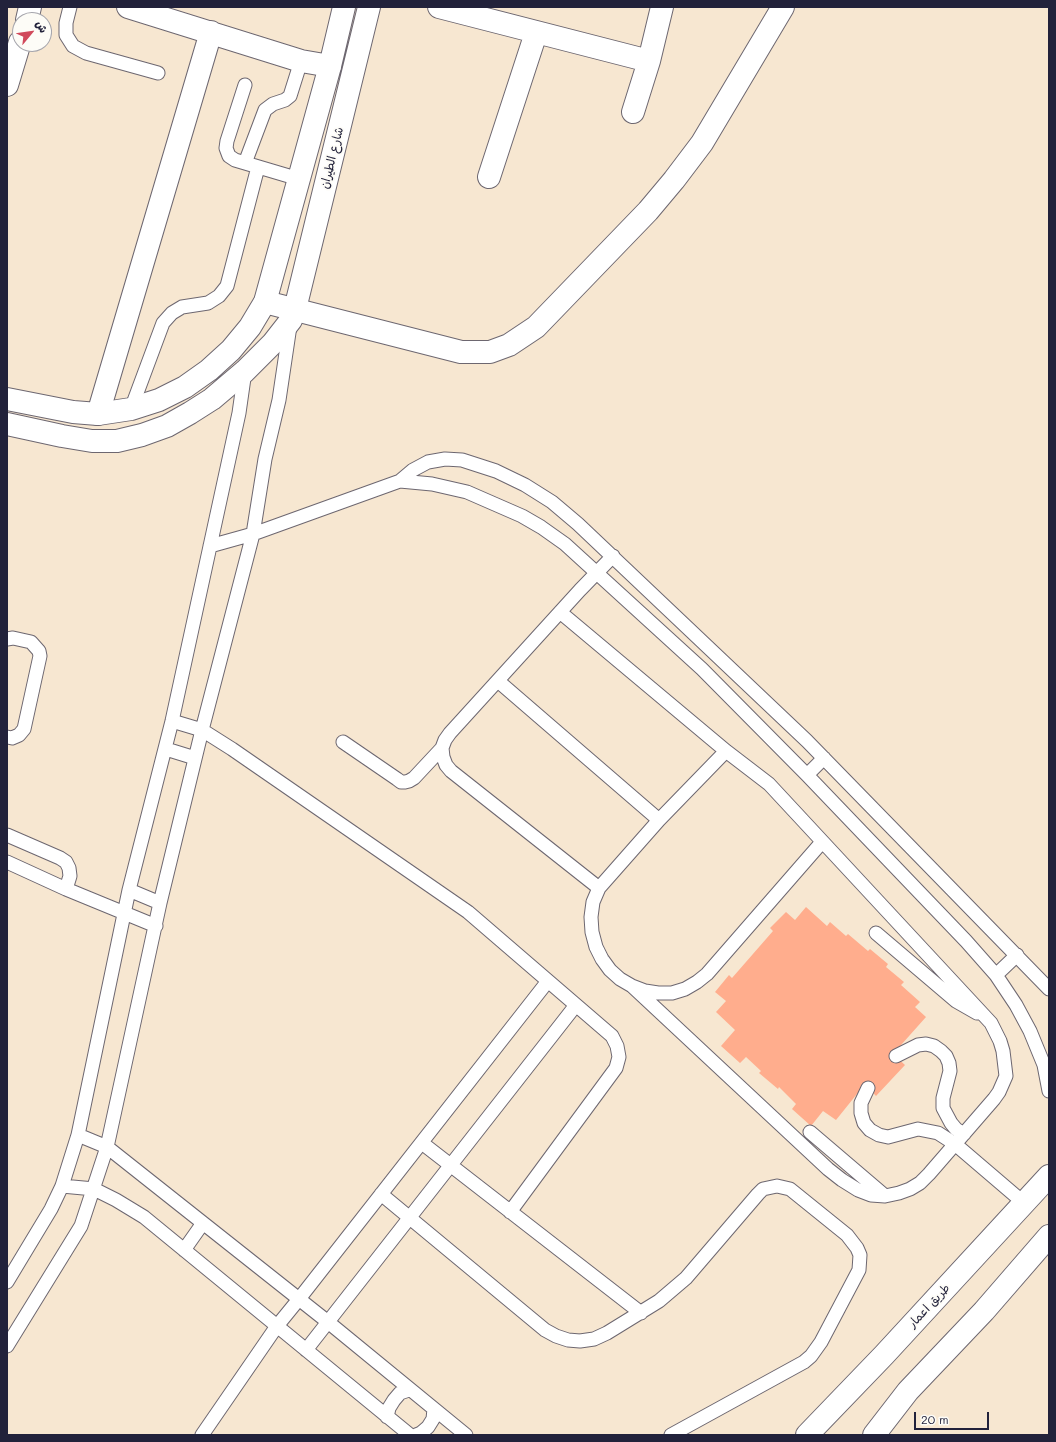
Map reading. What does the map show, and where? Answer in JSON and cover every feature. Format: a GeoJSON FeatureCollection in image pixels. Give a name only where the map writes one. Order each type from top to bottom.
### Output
{"type":"FeatureCollection","features":[{"type":"Feature","properties":{"kind":"street"},"geometry":{"type":"LineString","coordinates":[[128,7],[301,61],[330,66]]}},
{"type":"Feature","properties":{"kind":"street"},"geometry":{"type":"LineString","coordinates":[[7,399],[73,412],[98,414],[131,409],[159,400],[185,387],[209,370],[231,350],[250,327],[265,302],[330,66],[344,7]]}},
{"type":"Feature","properties":{"kind":"street","name":"شارع الطيران"},"geometry":{"type":"LineString","coordinates":[[293,314],[369,7]]}},
{"type":"Feature","properties":{"kind":"street"},"geometry":{"type":"LineString","coordinates":[[440,7],[649,61]]}},
{"type":"Feature","properties":{"kind":"street"},"geometry":{"type":"LineString","coordinates":[[633,112],[649,61],[662,7]]}},
{"type":"Feature","properties":{"kind":"street"},"geometry":{"type":"LineString","coordinates":[[265,302],[293,314],[460,352],[490,352],[509,345],[536,327],[648,210],[674,180],[702,143],[783,7]]}},
{"type":"Feature","properties":{"kind":"street"},"geometry":{"type":"LineString","coordinates":[[98,414],[211,32]]}},
{"type":"Feature","properties":{"kind":"street"},"geometry":{"type":"LineString","coordinates":[[489,177],[536,33]]}},
{"type":"Feature","properties":{"kind":"street"},"geometry":{"type":"LineString","coordinates":[[7,85],[17,52]]}},
{"type":"Feature","properties":{"kind":"street"},"geometry":{"type":"LineString","coordinates":[[7,424],[92,441],[117,441],[142,435],[167,426],[190,413],[222,391],[245,371],[273,343],[293,314]]}},
{"type":"Feature","properties":{"kind":"street","name":"طريق اعمار"},"geometry":{"type":"LineString","coordinates":[[807,1435],[1049,1176]]}},
{"type":"Feature","properties":{"kind":"street"},"geometry":{"type":"LineString","coordinates":[[874,1435],[908,1391],[984,1311],[1049,1236]]}},
{"type":"Feature","properties":{"kind":"lane"},"geometry":{"type":"LineString","coordinates":[[70,7],[66,23],[66,35],[73,46],[86,54],[158,73]]}},
{"type":"Feature","properties":{"kind":"lane"},"geometry":{"type":"LineString","coordinates":[[244,163],[265,110],[273,104],[286,100],[290,96],[301,61]]}},
{"type":"Feature","properties":{"kind":"lane"},"geometry":{"type":"LineString","coordinates":[[245,85],[227,141],[226,148],[229,156],[244,163],[299,179]]}},
{"type":"Feature","properties":{"kind":"lane"},"geometry":{"type":"LineString","coordinates":[[131,409],[163,323],[182,307],[208,303],[219,296],[228,286],[258,167]]}},
{"type":"Feature","properties":{"kind":"lane"},"geometry":{"type":"LineString","coordinates":[[7,1346],[81,1226],[107,1147],[160,903],[202,730],[253,534],[265,459],[279,400],[293,314]]}},
{"type":"Feature","properties":{"kind":"lane"},"geometry":{"type":"LineString","coordinates":[[7,1282],[51,1209],[62,1186],[78,1135],[129,890],[166,749],[239,413],[245,371]]}},
{"type":"Feature","properties":{"kind":"lane"},"geometry":{"type":"LineString","coordinates":[[210,546],[253,534],[400,481],[413,470],[428,462],[445,459],[462,460],[496,471],[525,485],[552,502],[578,524],[801,735],[1049,989]]}},
{"type":"Feature","properties":{"kind":"lane"},"geometry":{"type":"LineString","coordinates":[[400,481],[432,484],[467,492],[510,510],[541,527],[566,544],[702,669],[807,775],[996,975],[1016,1005],[1030,1031],[1044,1065],[1049,1091]]}},
{"type":"Feature","properties":{"kind":"lane"},"geometry":{"type":"LineString","coordinates":[[343,742],[401,782],[409,781],[414,778],[442,748],[450,733],[596,572],[613,556]]}},
{"type":"Feature","properties":{"kind":"lane"},"geometry":{"type":"LineString","coordinates":[[560,612],[726,751],[769,784],[991,1023],[1003,1051],[1006,1076],[994,1099],[929,1174],[920,1182],[910,1189],[899,1193],[885,1196],[871,1195],[858,1190],[828,1169],[632,986]]}},
{"type":"Feature","properties":{"kind":"lane"},"geometry":{"type":"LineString","coordinates":[[7,639],[13,638],[31,642],[39,651],[40,656],[24,729],[12,738],[7,736]]}},
{"type":"Feature","properties":{"kind":"lane"},"geometry":{"type":"LineString","coordinates":[[498,681],[659,820]]}},
{"type":"Feature","properties":{"kind":"lane"},"geometry":{"type":"LineString","coordinates":[[172,721],[202,730],[232,749],[468,912],[612,1036],[617,1046],[619,1057],[616,1068],[510,1212]]}},
{"type":"Feature","properties":{"kind":"lane"},"geometry":{"type":"LineString","coordinates":[[442,748],[446,765],[451,771],[599,888]]}},
{"type":"Feature","properties":{"kind":"lane"},"geometry":{"type":"LineString","coordinates":[[166,749],[195,758]]}},
{"type":"Feature","properties":{"kind":"lane"},"geometry":{"type":"LineString","coordinates":[[726,751],[659,820],[599,888],[593,902],[591,917],[592,932],[596,947],[610,970],[620,979],[632,986],[644,991],[658,993],[672,993],[685,989],[697,982],[707,974],[822,842]]}},
{"type":"Feature","properties":{"kind":"lane"},"geometry":{"type":"LineString","coordinates":[[807,775],[824,758]]}},
{"type":"Feature","properties":{"kind":"lane"},"geometry":{"type":"LineString","coordinates":[[7,835],[66,862],[69,868],[70,876],[66,889]]}},
{"type":"Feature","properties":{"kind":"lane"},"geometry":{"type":"LineString","coordinates":[[7,862],[66,889],[156,926]]}},
{"type":"Feature","properties":{"kind":"lane"},"geometry":{"type":"LineString","coordinates":[[129,890],[160,903]]}},
{"type":"Feature","properties":{"kind":"lane"},"geometry":{"type":"LineString","coordinates":[[876,933],[956,1001],[985,1016]]}},
{"type":"Feature","properties":{"kind":"lane"},"geometry":{"type":"LineString","coordinates":[[996,975],[1017,955]]}},
{"type":"Feature","properties":{"kind":"lane"},"geometry":{"type":"LineString","coordinates":[[202,1435],[277,1326],[548,981]]}},
{"type":"Feature","properties":{"kind":"lane"},"geometry":{"type":"LineString","coordinates":[[306,1350],[576,1005]]}},
{"type":"Feature","properties":{"kind":"lane"},"geometry":{"type":"LineString","coordinates":[[896,1056],[918,1045],[926,1044],[934,1046],[946,1056],[950,1071],[943,1098],[944,1108],[951,1124],[964,1134]]}},
{"type":"Feature","properties":{"kind":"lane"},"geometry":{"type":"LineString","coordinates":[[868,1088],[861,1104],[861,1114],[864,1122],[870,1130],[879,1135],[888,1137],[918,1130],[928,1130],[938,1133],[955,1144],[1024,1203]]}},
{"type":"Feature","properties":{"kind":"lane"},"geometry":{"type":"LineString","coordinates":[[810,1132],[885,1196]]}},
{"type":"Feature","properties":{"kind":"lane"},"geometry":{"type":"LineString","coordinates":[[78,1135],[107,1147],[328,1322],[409,1390],[466,1435]]}},
{"type":"Feature","properties":{"kind":"lane"},"geometry":{"type":"LineString","coordinates":[[422,1143],[641,1313]]}},
{"type":"Feature","properties":{"kind":"lane"},"geometry":{"type":"LineString","coordinates":[[62,1186],[94,1189],[144,1217],[410,1435]]}},
{"type":"Feature","properties":{"kind":"lane"},"geometry":{"type":"LineString","coordinates":[[381,1194],[545,1330],[568,1340],[580,1341],[594,1339],[607,1333],[659,1301],[686,1278],[758,1194],[764,1189],[784,1186],[795,1192],[847,1235],[857,1248],[860,1256],[857,1277],[821,1342],[811,1356],[804,1362],[671,1435]]}},
{"type":"Feature","properties":{"kind":"lane"},"geometry":{"type":"LineString","coordinates":[[184,1250],[203,1223]]}},
{"type":"Feature","properties":{"kind":"lane"},"geometry":{"type":"LineString","coordinates":[[388,1417],[389,1408],[394,1400],[400,1393],[409,1390]]}},
{"type":"Feature","properties":{"kind":"lane"},"geometry":{"type":"LineString","coordinates":[[416,1435],[428,1427],[432,1419],[434,1409]]}},
{"type":"Feature","properties":{"kind":"building"},"geometry":{"type":"Polygon","coordinates":[[[806,907],[827,926],[830,922],[846,936],[848,934],[868,951],[870,949],[888,964],[886,967],[904,982],[901,985],[920,1002],[915,1007],[926,1017],[893,1054],[905,1065],[876,1096],[865,1084],[836,1120],[823,1111],[811,1126],[792,1109],[796,1104],[779,1087],[778,1089],[759,1073],[761,1071],[746,1057],[740,1063],[721,1046],[735,1030],[716,1012],[726,1001],[715,992],[729,975],[732,978],[773,931],[770,928],[786,912],[795,920],[806,907]]]}}]}
